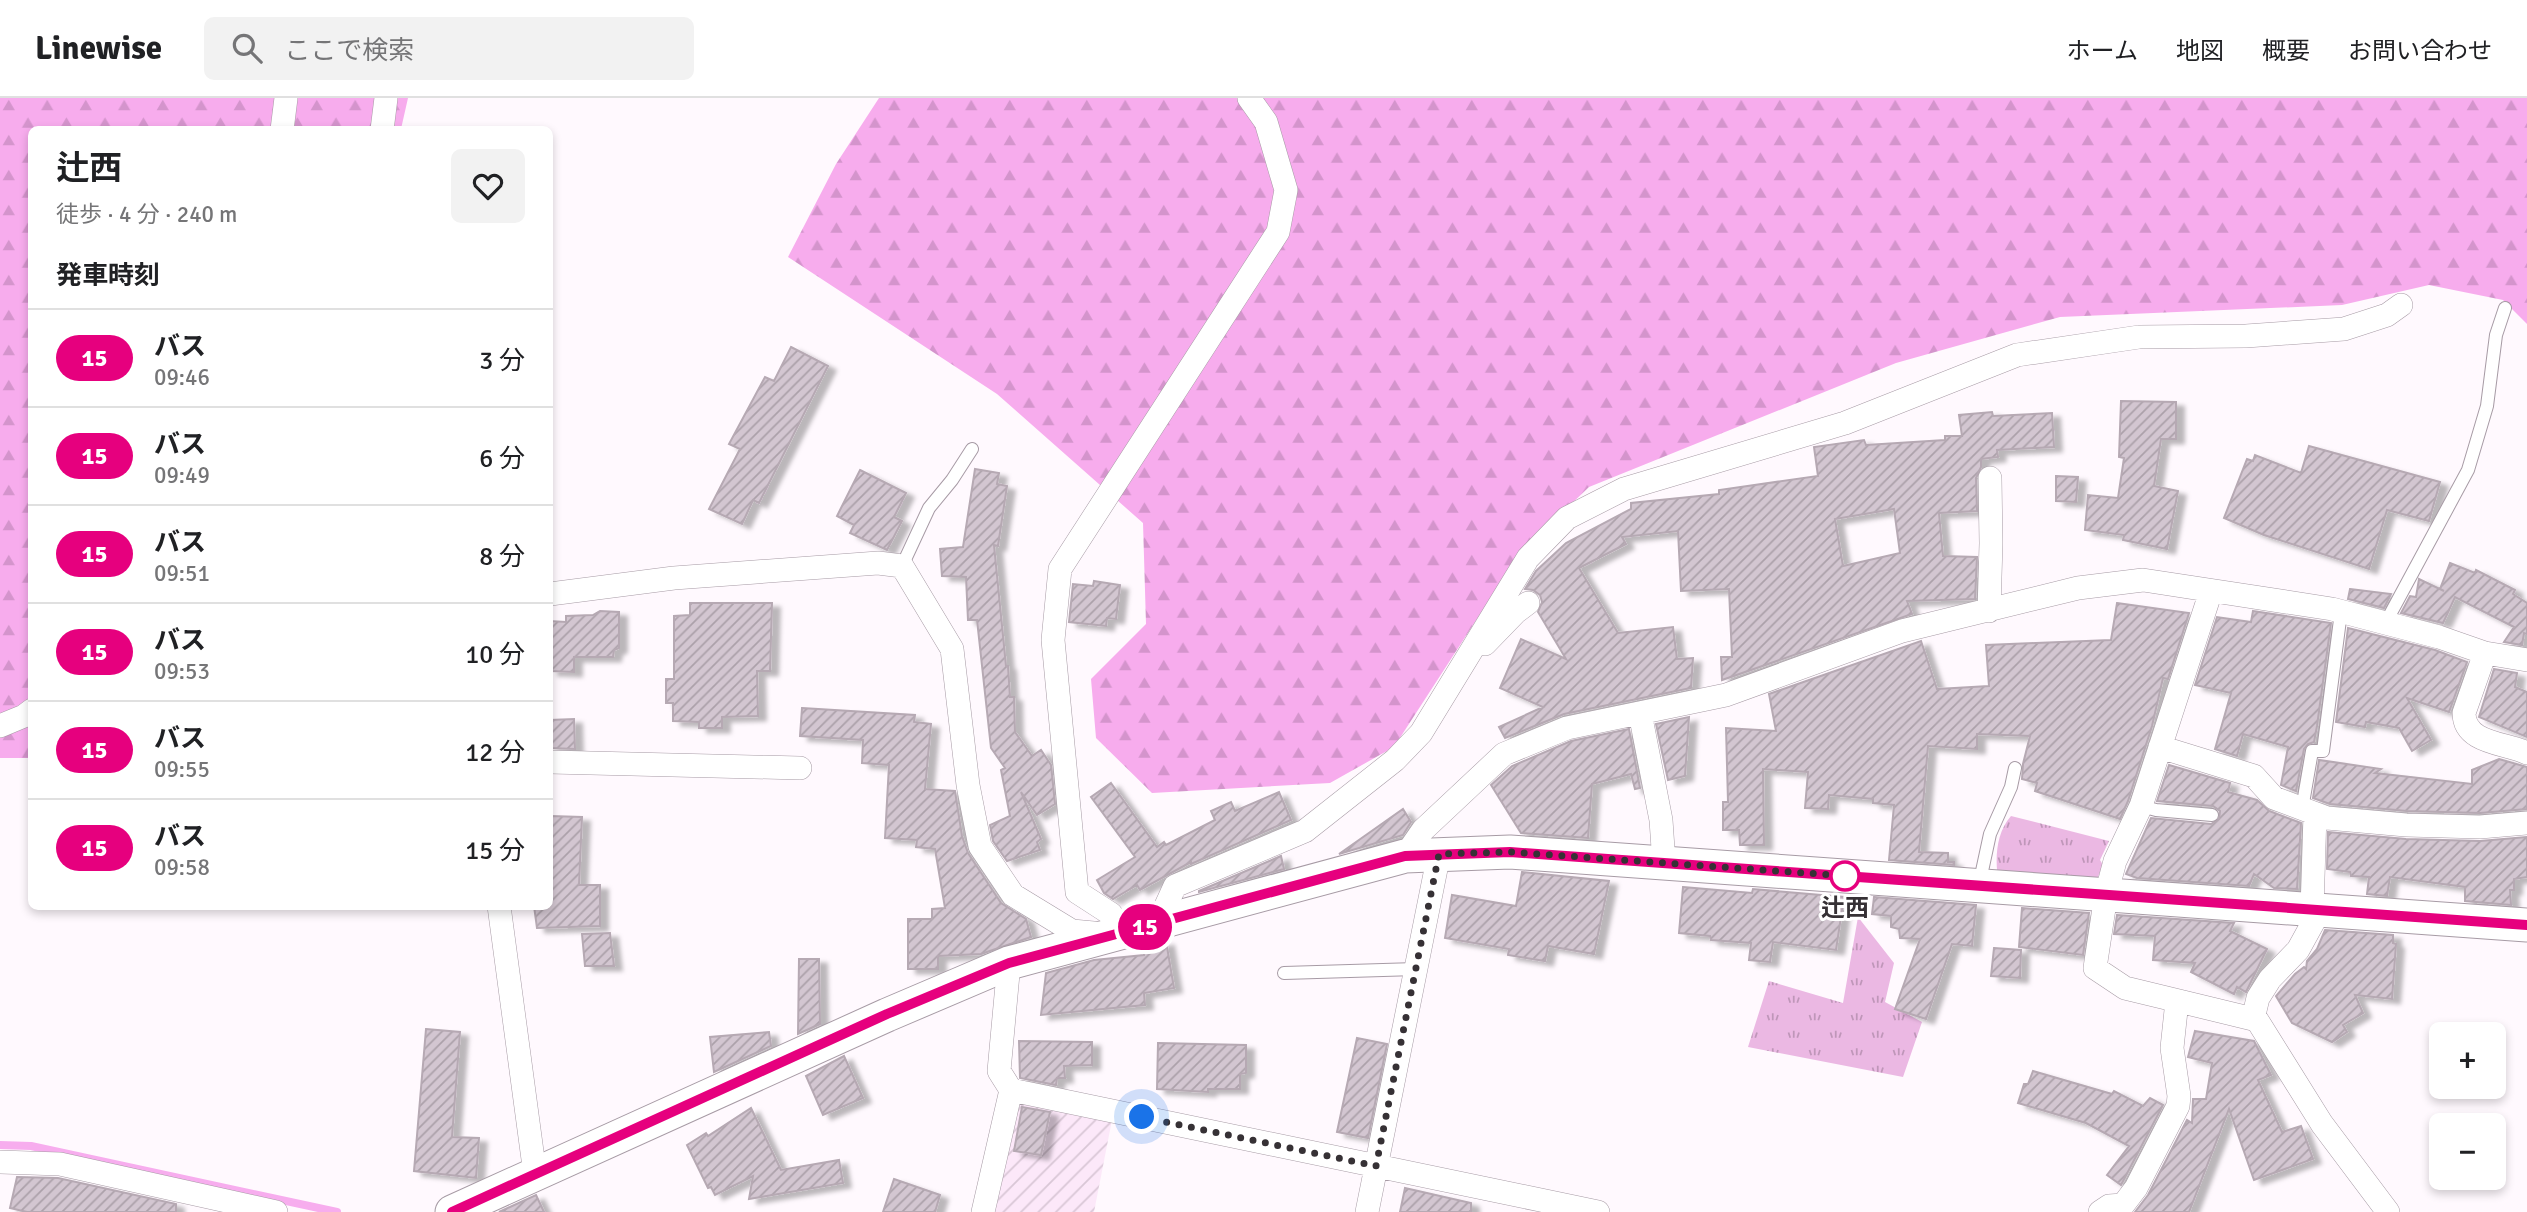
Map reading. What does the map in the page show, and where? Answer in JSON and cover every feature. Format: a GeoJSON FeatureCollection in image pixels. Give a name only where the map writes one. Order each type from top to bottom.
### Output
{"type":"FeatureCollection","features":[{"type":"Feature","properties":{"kind":"main road"},"geometry":{"type":"LineString","coordinates":[[452,1212],[887,1014],[1009,963],[1405,856],[1510,852],[2527,925]]}},
{"type":"Feature","properties":{"kind":"street"},"geometry":{"type":"LineString","coordinates":[[282,126],[286,98]]}},
{"type":"Feature","properties":{"kind":"street"},"geometry":{"type":"LineString","coordinates":[[382,126],[386,98]]}},
{"type":"Feature","properties":{"kind":"street"},"geometry":{"type":"LineString","coordinates":[[553,594],[674,578],[878,563],[902,566],[952,649],[968,785],[980,846],[1013,895],[1072,932],[1115,935],[1111,914],[1077,892],[1053,640],[1060,569],[1278,232],[1286,190],[1266,122],[1249,98]]}},
{"type":"Feature","properties":{"kind":"street"},"geometry":{"type":"LineString","coordinates":[[1158,923],[1175,886],[1305,831],[1395,760],[1421,733],[1528,558],[1567,518],[1624,489],[1845,423],[2017,355],[2139,337],[2246,336],[2344,329],[2388,315],[2401,305]]}},
{"type":"Feature","properties":{"kind":"street"},"geometry":{"type":"LineString","coordinates":[[1989,611],[1990,478]]}},
{"type":"Feature","properties":{"kind":"street"},"geometry":{"type":"LineString","coordinates":[[1405,856],[1423,830],[1504,754],[1567,728],[1726,695],[1902,631],[2078,588],[2143,580],[2341,612],[2439,636],[2484,653],[2527,660]]}},
{"type":"Feature","properties":{"kind":"street"},"geometry":{"type":"LineString","coordinates":[[2211,591],[2141,806],[2115,861],[2106,895],[2095,968],[2126,988],[2257,1020],[2322,1124],[2388,1212]]}},
{"type":"Feature","properties":{"kind":"street"},"geometry":{"type":"LineString","coordinates":[[1465,658],[1492,639],[1516,612],[1528,603]]}},
{"type":"Feature","properties":{"kind":"street"},"geometry":{"type":"LineString","coordinates":[[2484,653],[2464,720],[2468,728],[2487,741],[2511,746],[2527,753]]}},
{"type":"Feature","properties":{"kind":"street"},"geometry":{"type":"LineString","coordinates":[[0,726],[28,712]]}},
{"type":"Feature","properties":{"kind":"street"},"geometry":{"type":"LineString","coordinates":[[1640,713],[1661,820],[1664,863]]}},
{"type":"Feature","properties":{"kind":"street"},"geometry":{"type":"LineString","coordinates":[[2160,747],[2255,776],[2274,798],[2348,821],[2480,827],[2527,823]]}},
{"type":"Feature","properties":{"kind":"street"},"geometry":{"type":"LineString","coordinates":[[553,762],[800,768]]}},
{"type":"Feature","properties":{"kind":"street"},"geometry":{"type":"LineString","coordinates":[[2253,1020],[2258,998],[2270,979],[2298,950],[2316,910],[2309,811]]}},
{"type":"Feature","properties":{"kind":"street"},"geometry":{"type":"LineString","coordinates":[[1367,1212],[1439,854]]}},
{"type":"Feature","properties":{"kind":"street"},"geometry":{"type":"LineString","coordinates":[[500,910],[535,1174]]}},
{"type":"Feature","properties":{"kind":"street"},"geometry":{"type":"LineString","coordinates":[[1009,963],[999,1071],[1012,1090],[1598,1212]]}},
{"type":"Feature","properties":{"kind":"street"},"geometry":{"type":"LineString","coordinates":[[2100,1212],[2109,1206],[2123,1205],[2136,1188],[2178,1106],[2172,1048],[2177,1001]]}},
{"type":"Feature","properties":{"kind":"street"},"geometry":{"type":"LineString","coordinates":[[983,1212],[1012,1090]]}},
{"type":"Feature","properties":{"kind":"street"},"geometry":{"type":"LineString","coordinates":[[0,1162],[60,1164],[276,1212]]}},
{"type":"Feature","properties":{"kind":"lane"},"geometry":{"type":"LineString","coordinates":[[2386,622],[2468,470],[2487,406],[2496,335],[2505,308]]}},
{"type":"Feature","properties":{"kind":"lane"},"geometry":{"type":"LineString","coordinates":[[902,566],[929,508],[972,449]]}},
{"type":"Feature","properties":{"kind":"lane"},"geometry":{"type":"LineString","coordinates":[[2309,811],[2312,751],[2323,751],[2341,612]]}},
{"type":"Feature","properties":{"kind":"lane"},"geometry":{"type":"LineString","coordinates":[[1979,885],[1990,834],[2011,787],[2015,768]]}},
{"type":"Feature","properties":{"kind":"lane"},"geometry":{"type":"LineString","coordinates":[[2141,806],[2156,810],[2213,815]]}},
{"type":"Feature","properties":{"kind":"lane"},"geometry":{"type":"LineString","coordinates":[[1284,973],[1416,970]]}},
{"type":"Feature","properties":{"kind":"shaded area"},"geometry":{"type":"Polygon","coordinates":[[[1024,1102],[1112,1120],[1094,1212],[992,1212],[1015,1108],[1024,1102]]]}},
{"type":"Feature","properties":{"kind":"green space"},"geometry":{"type":"Polygon","coordinates":[[[0,98],[408,98],[402,126],[28,126],[28,758],[0,758],[0,98]]]}},
{"type":"Feature","properties":{"kind":"green space"},"geometry":{"type":"Polygon","coordinates":[[[879,98],[2527,98],[2527,324],[2503,300],[2429,285],[2342,305],[2060,317],[1896,363],[1589,487],[1519,554],[1394,747],[1330,783],[1152,793],[1096,738],[1091,679],[1146,624],[1143,523],[997,394],[788,257],[836,164],[879,98]]]}},
{"type":"Feature","properties":{"kind":"green space"},"geometry":{"type":"Polygon","coordinates":[[[2011,816],[2109,841],[2100,860],[2103,865],[2095,884],[1998,879],[1998,846],[2002,830],[2011,816]]]}},
{"type":"Feature","properties":{"kind":"green space"},"geometry":{"type":"Polygon","coordinates":[[[1858,917],[1894,963],[1885,1002],[1922,1022],[1903,1077],[1748,1047],[1769,981],[1843,1003],[1858,917]]]}},
{"type":"Feature","properties":{"kind":"building"},"geometry":{"type":"Polygon","coordinates":[[[791,347],[828,366],[759,503],[753,500],[742,524],[709,509],[740,449],[729,444],[765,377],[774,381],[791,347]]]}},
{"type":"Feature","properties":{"kind":"building"},"geometry":{"type":"Polygon","coordinates":[[[2121,401],[2176,402],[2176,439],[2161,439],[2154,486],[2178,491],[2167,549],[2123,540],[2124,535],[2085,530],[2088,495],[2118,498],[2124,458],[2119,457],[2121,401]]]}},
{"type":"Feature","properties":{"kind":"building"},"geometry":{"type":"Polygon","coordinates":[[[1992,412],[1993,416],[2052,413],[2054,447],[1997,450],[1998,457],[1981,459],[1976,478],[1977,511],[1939,513],[1943,556],[1977,557],[1975,599],[1907,601],[1912,614],[1722,680],[1721,657],[1732,657],[1729,589],[1681,591],[1678,531],[1622,537],[1626,544],[1579,568],[1618,633],[1673,627],[1677,659],[1693,658],[1691,688],[1564,714],[1505,738],[1499,727],[1543,707],[1500,688],[1521,639],[1566,659],[1538,612],[1542,602],[1540,595],[1525,589],[1536,571],[1566,543],[1631,509],[1631,503],[1719,494],[1719,490],[1818,476],[1814,447],[1864,440],[1866,445],[1945,440],[1945,436],[1962,436],[1959,415],[1992,412]],[[1894,509],[1835,519],[1843,566],[1900,553],[1894,509]]]}},
{"type":"Feature","properties":{"kind":"building"},"geometry":{"type":"Polygon","coordinates":[[[2309,446],[2440,482],[2429,521],[2387,510],[2369,569],[2264,535],[2224,518],[2247,459],[2253,461],[2255,455],[2301,473],[2309,446]]]}},
{"type":"Feature","properties":{"kind":"building"},"geometry":{"type":"Polygon","coordinates":[[[975,469],[999,473],[997,484],[1007,486],[998,546],[994,545],[1010,697],[1014,697],[1015,732],[1032,756],[1041,750],[1051,765],[1055,804],[1037,815],[1021,792],[1041,839],[1037,842],[1040,850],[1007,861],[993,841],[990,825],[1010,816],[1001,770],[1005,768],[991,748],[977,620],[968,620],[966,577],[942,576],[940,549],[963,547],[975,469]]]}},
{"type":"Feature","properties":{"kind":"building"},"geometry":{"type":"Polygon","coordinates":[[[860,470],[906,493],[894,517],[902,521],[887,550],[850,533],[854,525],[837,516],[860,470]]]}},
{"type":"Feature","properties":{"kind":"building"},"geometry":{"type":"Polygon","coordinates":[[[2056,476],[2078,477],[2076,502],[2056,501],[2056,476]]]}},
{"type":"Feature","properties":{"kind":"building"},"geometry":{"type":"Polygon","coordinates":[[[2450,563],[2475,573],[2476,570],[2515,590],[2513,594],[2527,603],[2527,634],[2524,633],[2522,645],[2504,642],[2514,627],[2455,597],[2443,623],[2401,613],[2410,596],[2416,597],[2419,579],[2444,591],[2440,589],[2450,563]]]}},
{"type":"Feature","properties":{"kind":"building"},"geometry":{"type":"Polygon","coordinates":[[[1094,581],[1120,585],[1116,619],[1107,618],[1106,626],[1069,622],[1073,584],[1093,586],[1094,581]]]}},
{"type":"Feature","properties":{"kind":"building"},"geometry":{"type":"Polygon","coordinates":[[[2350,589],[2391,594],[2384,608],[2348,599],[2350,589]]]}},
{"type":"Feature","properties":{"kind":"building"},"geometry":{"type":"Polygon","coordinates":[[[690,603],[772,603],[770,671],[757,671],[758,716],[722,717],[722,728],[699,728],[699,722],[673,721],[673,703],[666,703],[666,679],[674,679],[674,616],[690,615],[690,603]]]}},
{"type":"Feature","properties":{"kind":"building"},"geometry":{"type":"Polygon","coordinates":[[[2117,603],[2189,613],[2168,679],[2163,678],[2152,726],[2120,819],[2035,791],[2037,783],[2022,779],[2030,736],[1977,734],[1977,749],[1928,746],[1919,852],[1948,853],[1948,862],[1954,862],[1954,865],[1889,860],[1894,805],[1873,803],[1873,799],[1829,795],[1828,809],[1805,808],[1808,772],[1763,769],[1764,845],[1740,845],[1739,830],[1723,830],[1723,802],[1728,802],[1726,728],[1776,731],[1769,694],[1921,641],[1937,689],[1989,686],[1986,645],[2111,640],[2117,603]]]}},
{"type":"Feature","properties":{"kind":"building"},"geometry":{"type":"Polygon","coordinates":[[[600,611],[619,612],[619,648],[614,650],[613,657],[574,657],[574,672],[553,671],[553,621],[566,622],[566,616],[593,615],[600,611]]]}},
{"type":"Feature","properties":{"kind":"building"},"geometry":{"type":"Polygon","coordinates":[[[2253,611],[2331,623],[2314,742],[2304,749],[2296,791],[2281,785],[2288,747],[2243,734],[2237,756],[2215,749],[2231,693],[2195,685],[2217,617],[2251,622],[2253,611]]]}},
{"type":"Feature","properties":{"kind":"building"},"geometry":{"type":"Polygon","coordinates":[[[2348,628],[2435,650],[2467,662],[2449,712],[2407,698],[2431,740],[2412,751],[2399,728],[2366,722],[2365,727],[2336,722],[2348,628]]]}},
{"type":"Feature","properties":{"kind":"building"},"geometry":{"type":"Polygon","coordinates":[[[2494,669],[2517,673],[2515,687],[2527,692],[2527,737],[2479,717],[2494,669]]]}},
{"type":"Feature","properties":{"kind":"building"},"geometry":{"type":"Polygon","coordinates":[[[802,708],[915,715],[914,722],[931,724],[925,789],[955,791],[962,836],[968,853],[1001,903],[1026,919],[1031,937],[981,954],[938,956],[938,969],[908,969],[908,919],[932,919],[932,909],[945,908],[935,849],[916,847],[917,840],[885,838],[889,765],[862,763],[863,740],[800,736],[802,708]]]}},
{"type":"Feature","properties":{"kind":"building"},"geometry":{"type":"Polygon","coordinates":[[[1689,717],[1685,776],[1668,780],[1656,724],[1689,717]]]}},
{"type":"Feature","properties":{"kind":"building"},"geometry":{"type":"Polygon","coordinates":[[[574,719],[575,749],[553,748],[553,720],[574,719]]]}},
{"type":"Feature","properties":{"kind":"building"},"geometry":{"type":"Polygon","coordinates":[[[1629,729],[1640,788],[1635,789],[1631,774],[1592,784],[1588,838],[1521,833],[1491,785],[1512,766],[1571,741],[1629,729]]]}},
{"type":"Feature","properties":{"kind":"building"},"geometry":{"type":"Polygon","coordinates":[[[2499,759],[2527,767],[2527,809],[2480,813],[2407,811],[2330,804],[2313,798],[2319,760],[2381,769],[2375,773],[2472,784],[2472,770],[2499,759]]]}},
{"type":"Feature","properties":{"kind":"building"},"geometry":{"type":"Polygon","coordinates":[[[2169,765],[2230,783],[2228,792],[2257,800],[2269,811],[2301,823],[2297,889],[2274,888],[2254,874],[2249,886],[2137,878],[2126,874],[2151,818],[2211,824],[2219,819],[2220,811],[2213,806],[2157,801],[2169,765]]]}},
{"type":"Feature","properties":{"kind":"building"},"geometry":{"type":"Polygon","coordinates":[[[1111,783],[1157,847],[1215,820],[1211,811],[1231,802],[1235,811],[1279,792],[1291,820],[1191,862],[1140,890],[1137,885],[1113,899],[1104,893],[1097,880],[1135,857],[1091,797],[1111,783]]]}},
{"type":"Feature","properties":{"kind":"building"},"geometry":{"type":"Polygon","coordinates":[[[1403,809],[1411,822],[1403,835],[1339,854],[1403,809]]]}},
{"type":"Feature","properties":{"kind":"building"},"geometry":{"type":"Polygon","coordinates":[[[553,816],[582,817],[579,885],[600,885],[600,926],[537,928],[535,910],[553,910],[553,816]]]}},
{"type":"Feature","properties":{"kind":"building"},"geometry":{"type":"Polygon","coordinates":[[[2328,832],[2406,839],[2480,841],[2527,837],[2527,877],[2514,879],[2514,890],[2510,890],[2511,905],[2465,901],[2465,887],[2390,877],[2387,896],[2367,894],[2369,877],[2351,876],[2350,872],[2327,869],[2328,832]]]}},
{"type":"Feature","properties":{"kind":"building"},"geometry":{"type":"Polygon","coordinates":[[[1281,856],[1284,869],[1199,892],[1199,891],[1281,856]]]}},
{"type":"Feature","properties":{"kind":"building"},"geometry":{"type":"Polygon","coordinates":[[[1522,872],[1609,881],[1594,954],[1548,946],[1545,961],[1508,955],[1509,949],[1445,938],[1452,895],[1516,906],[1522,872]]]}},
{"type":"Feature","properties":{"kind":"building"},"geometry":{"type":"Polygon","coordinates":[[[1683,887],[1752,893],[1753,889],[1844,897],[1836,950],[1773,942],[1770,962],[1749,960],[1751,943],[1711,940],[1710,936],[1679,933],[1683,887]]]}},
{"type":"Feature","properties":{"kind":"building"},"geometry":{"type":"Polygon","coordinates":[[[1874,897],[1976,905],[1972,946],[1952,944],[1926,1019],[1895,1009],[1920,939],[1900,938],[1899,929],[1891,927],[1891,916],[1872,914],[1874,897]]]}},
{"type":"Feature","properties":{"kind":"building"},"geometry":{"type":"Polygon","coordinates":[[[2022,908],[2089,913],[2083,955],[2019,947],[2022,908]]]}},
{"type":"Feature","properties":{"kind":"building"},"geometry":{"type":"Polygon","coordinates":[[[2117,915],[2234,923],[2230,931],[2267,949],[2246,992],[2237,987],[2234,994],[2191,972],[2195,963],[2153,960],[2155,936],[2114,934],[2117,915]]]}},
{"type":"Feature","properties":{"kind":"building"},"geometry":{"type":"Polygon","coordinates":[[[2325,930],[2393,935],[2393,943],[2396,944],[2392,999],[2355,995],[2363,1013],[2343,1025],[2347,1032],[2332,1042],[2292,1023],[2276,996],[2295,974],[2304,967],[2306,969],[2307,961],[2317,949],[2325,930]]]}},
{"type":"Feature","properties":{"kind":"building"},"geometry":{"type":"Polygon","coordinates":[[[610,933],[614,966],[585,966],[582,934],[610,933]]]}},
{"type":"Feature","properties":{"kind":"building"},"geometry":{"type":"Polygon","coordinates":[[[1166,941],[1174,988],[1144,993],[1145,1005],[1041,1015],[1046,973],[1094,960],[1144,955],[1143,947],[1166,941]]]}},
{"type":"Feature","properties":{"kind":"building"},"geometry":{"type":"Polygon","coordinates":[[[1994,948],[2021,950],[2020,978],[1991,976],[1994,948]]]}},
{"type":"Feature","properties":{"kind":"building"},"geometry":{"type":"Polygon","coordinates":[[[799,959],[819,959],[820,1024],[798,1034],[799,959]]]}},
{"type":"Feature","properties":{"kind":"building"},"geometry":{"type":"Polygon","coordinates":[[[426,1029],[460,1032],[452,1137],[479,1138],[476,1178],[414,1171],[426,1029]]]}},
{"type":"Feature","properties":{"kind":"building"},"geometry":{"type":"Polygon","coordinates":[[[2195,1031],[2254,1041],[2271,1075],[2258,1080],[2282,1132],[2301,1126],[2313,1159],[2254,1180],[2229,1109],[2189,1212],[2135,1212],[2148,1195],[2187,1120],[2192,1123],[2193,1099],[2206,1099],[2212,1063],[2188,1057],[2195,1031]]]}},
{"type":"Feature","properties":{"kind":"building"},"geometry":{"type":"Polygon","coordinates":[[[769,1032],[771,1046],[714,1072],[710,1037],[769,1032]]]}},
{"type":"Feature","properties":{"kind":"building"},"geometry":{"type":"Polygon","coordinates":[[[1357,1038],[1387,1044],[1368,1138],[1337,1132],[1357,1038]]]}},
{"type":"Feature","properties":{"kind":"building"},"geometry":{"type":"Polygon","coordinates":[[[1019,1041],[1092,1042],[1092,1065],[1064,1066],[1065,1078],[1057,1078],[1056,1085],[1020,1078],[1019,1041]]]}},
{"type":"Feature","properties":{"kind":"building"},"geometry":{"type":"Polygon","coordinates":[[[1158,1043],[1246,1045],[1246,1073],[1240,1074],[1240,1089],[1208,1089],[1208,1092],[1157,1089],[1158,1043]]]}},
{"type":"Feature","properties":{"kind":"building"},"geometry":{"type":"Polygon","coordinates":[[[844,1056],[863,1098],[823,1115],[806,1076],[844,1056]]]}},
{"type":"Feature","properties":{"kind":"building"},"geometry":{"type":"Polygon","coordinates":[[[2033,1071],[2112,1094],[2114,1091],[2143,1106],[2150,1098],[2163,1105],[2121,1185],[2107,1175],[2129,1146],[2086,1123],[2018,1103],[2024,1084],[2028,1084],[2033,1071]]]}},
{"type":"Feature","properties":{"kind":"building"},"geometry":{"type":"Polygon","coordinates":[[[1022,1107],[1050,1112],[1041,1155],[1014,1151],[1022,1107]]]}},
{"type":"Feature","properties":{"kind":"building"},"geometry":{"type":"Polygon","coordinates":[[[751,1108],[781,1170],[839,1160],[843,1183],[749,1199],[753,1176],[715,1195],[711,1187],[708,1188],[687,1145],[706,1133],[708,1136],[751,1108]]]}},
{"type":"Feature","properties":{"kind":"building"},"geometry":{"type":"Polygon","coordinates":[[[17,1177],[58,1178],[176,1204],[176,1212],[27,1212],[10,1208],[17,1177]]]}},
{"type":"Feature","properties":{"kind":"building"},"geometry":{"type":"Polygon","coordinates":[[[894,1179],[940,1195],[935,1212],[883,1212],[894,1179]]]}},
{"type":"Feature","properties":{"kind":"building"},"geometry":{"type":"Polygon","coordinates":[[[1405,1188],[1471,1203],[1471,1212],[1400,1212],[1405,1188]]]}},
{"type":"Feature","properties":{"kind":"building"},"geometry":{"type":"Polygon","coordinates":[[[536,1195],[544,1212],[499,1212],[536,1195]]]}},
{"type":"Feature","properties":{"kind":"waterway"},"geometry":{"type":"LineString","coordinates":[[0,1145],[31,1146],[337,1212]]}},
{"type":"Feature","properties":{"kind":"bus line","name":"15"},"geometry":{"type":"LineString","coordinates":[[452,1212],[887,1014],[1009,963],[1405,856],[1510,852],[2527,925]]}},
{"type":"Feature","properties":{"kind":"place","name":"辻西"},"geometry":{"type":"Point","coordinates":[1845,876]}},
{"type":"Feature","properties":{"kind":"route"},"geometry":{"type":"LineString","coordinates":[[1142,1117],[1376,1166],[1439,854],[1510,852],[1845,876]]}}]}
